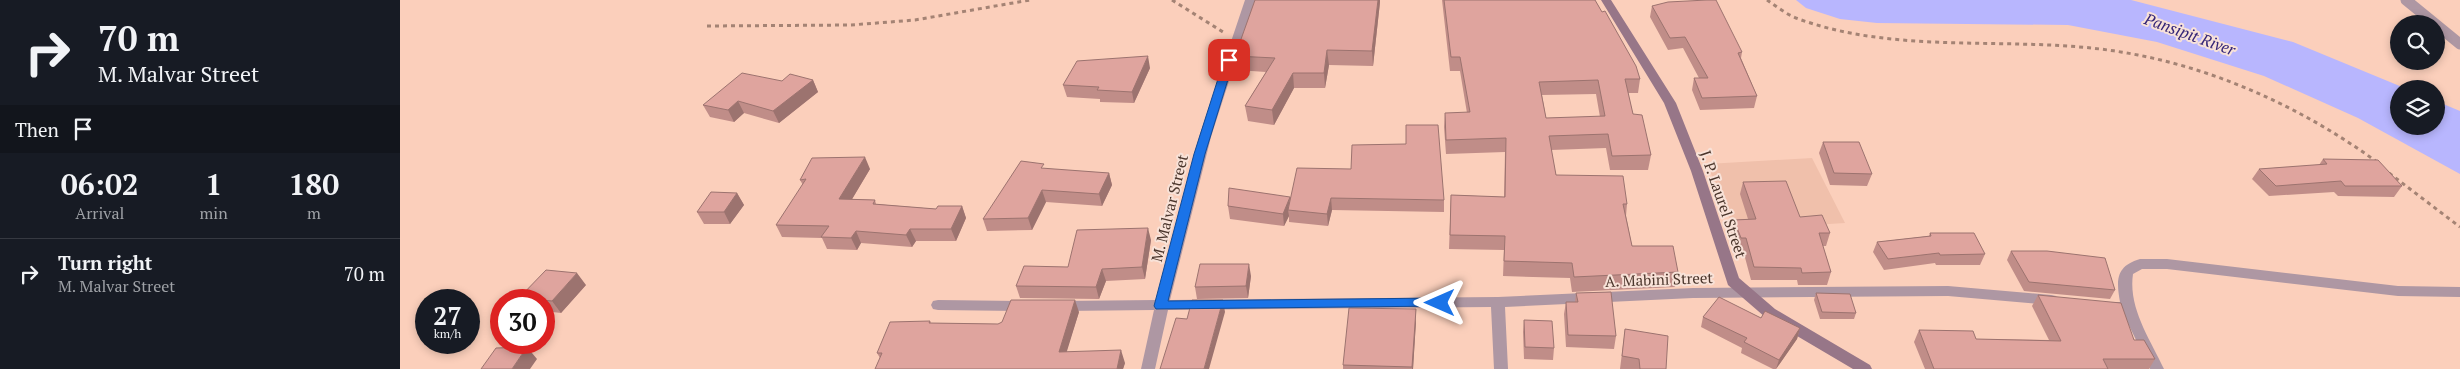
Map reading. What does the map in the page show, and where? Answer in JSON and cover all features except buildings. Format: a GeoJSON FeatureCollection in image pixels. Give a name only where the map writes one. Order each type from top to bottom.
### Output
{"type":"FeatureCollection","features":[{"type":"Feature","properties":{"kind":"main road","name":"J. P. Laurel Street"},"geometry":{"type":"LineString","coordinates":[[1606,0],[1670,103],[1697,171],[1733,280],[1746,294],[1770,312],[1865,369]]}},
{"type":"Feature","properties":{"kind":"street","name":"M. Malvar Street"},"geometry":{"type":"LineString","coordinates":[[1148,369],[1161,306],[1199,154],[1250,0]]}},
{"type":"Feature","properties":{"kind":"street"},"geometry":{"type":"LineString","coordinates":[[2157,369],[2128,308],[2124,288],[2128,271],[2140,264],[2167,264],[2398,291],[2460,292]]}},
{"type":"Feature","properties":{"kind":"street","name":"A. Mabini Street"},"geometry":{"type":"LineString","coordinates":[[938,305],[1161,306],[1498,302],[1693,293],[1948,291],[2062,302]]}},
{"type":"Feature","properties":{"kind":"street"},"geometry":{"type":"LineString","coordinates":[[1498,302],[1501,369]]}},
{"type":"Feature","properties":{"kind":"street"},"geometry":{"type":"LineString","coordinates":[[2090,304],[2128,308]]}},
{"type":"Feature","properties":{"kind":"lane"},"geometry":{"type":"LineString","coordinates":[[2406,0],[2460,44]]}},
{"type":"Feature","properties":{"kind":"path"},"geometry":{"type":"LineString","coordinates":[[707,26],[851,25],[906,21],[1030,0]]}},
{"type":"Feature","properties":{"kind":"path"},"geometry":{"type":"LineString","coordinates":[[1172,0],[1236,40]]}},
{"type":"Feature","properties":{"kind":"path"},"geometry":{"type":"LineString","coordinates":[[1767,0],[1791,15],[1819,25],[1850,32],[1892,38],[2099,49],[2146,57],[2190,68],[2254,92],[2319,124],[2378,164]]}},
{"type":"Feature","properties":{"kind":"path"},"geometry":{"type":"LineString","coordinates":[[2385,169],[2460,227]]}},
{"type":"Feature","properties":{"kind":"shaded area"},"geometry":{"type":"Polygon","coordinates":[[[1812,158],[1845,223],[1734,230],[1707,164],[1812,158]]]}},
{"type":"Feature","properties":{"kind":"water","name":"Pansipit River"},"geometry":{"type":"Polygon","coordinates":[[[1796,0],[2131,0],[2293,42],[2390,82],[2390,135],[2445,135],[2445,105],[2460,111],[2460,174],[2358,118],[2264,76],[2157,42],[2068,25],[1877,23],[1840,19],[1806,8],[1796,0]]]}},
{"type":"Feature","properties":{"kind":"route"},"geometry":{"type":"LineString","coordinates":[[1229,60],[1199,154],[1161,306],[1440,303]]}}]}
